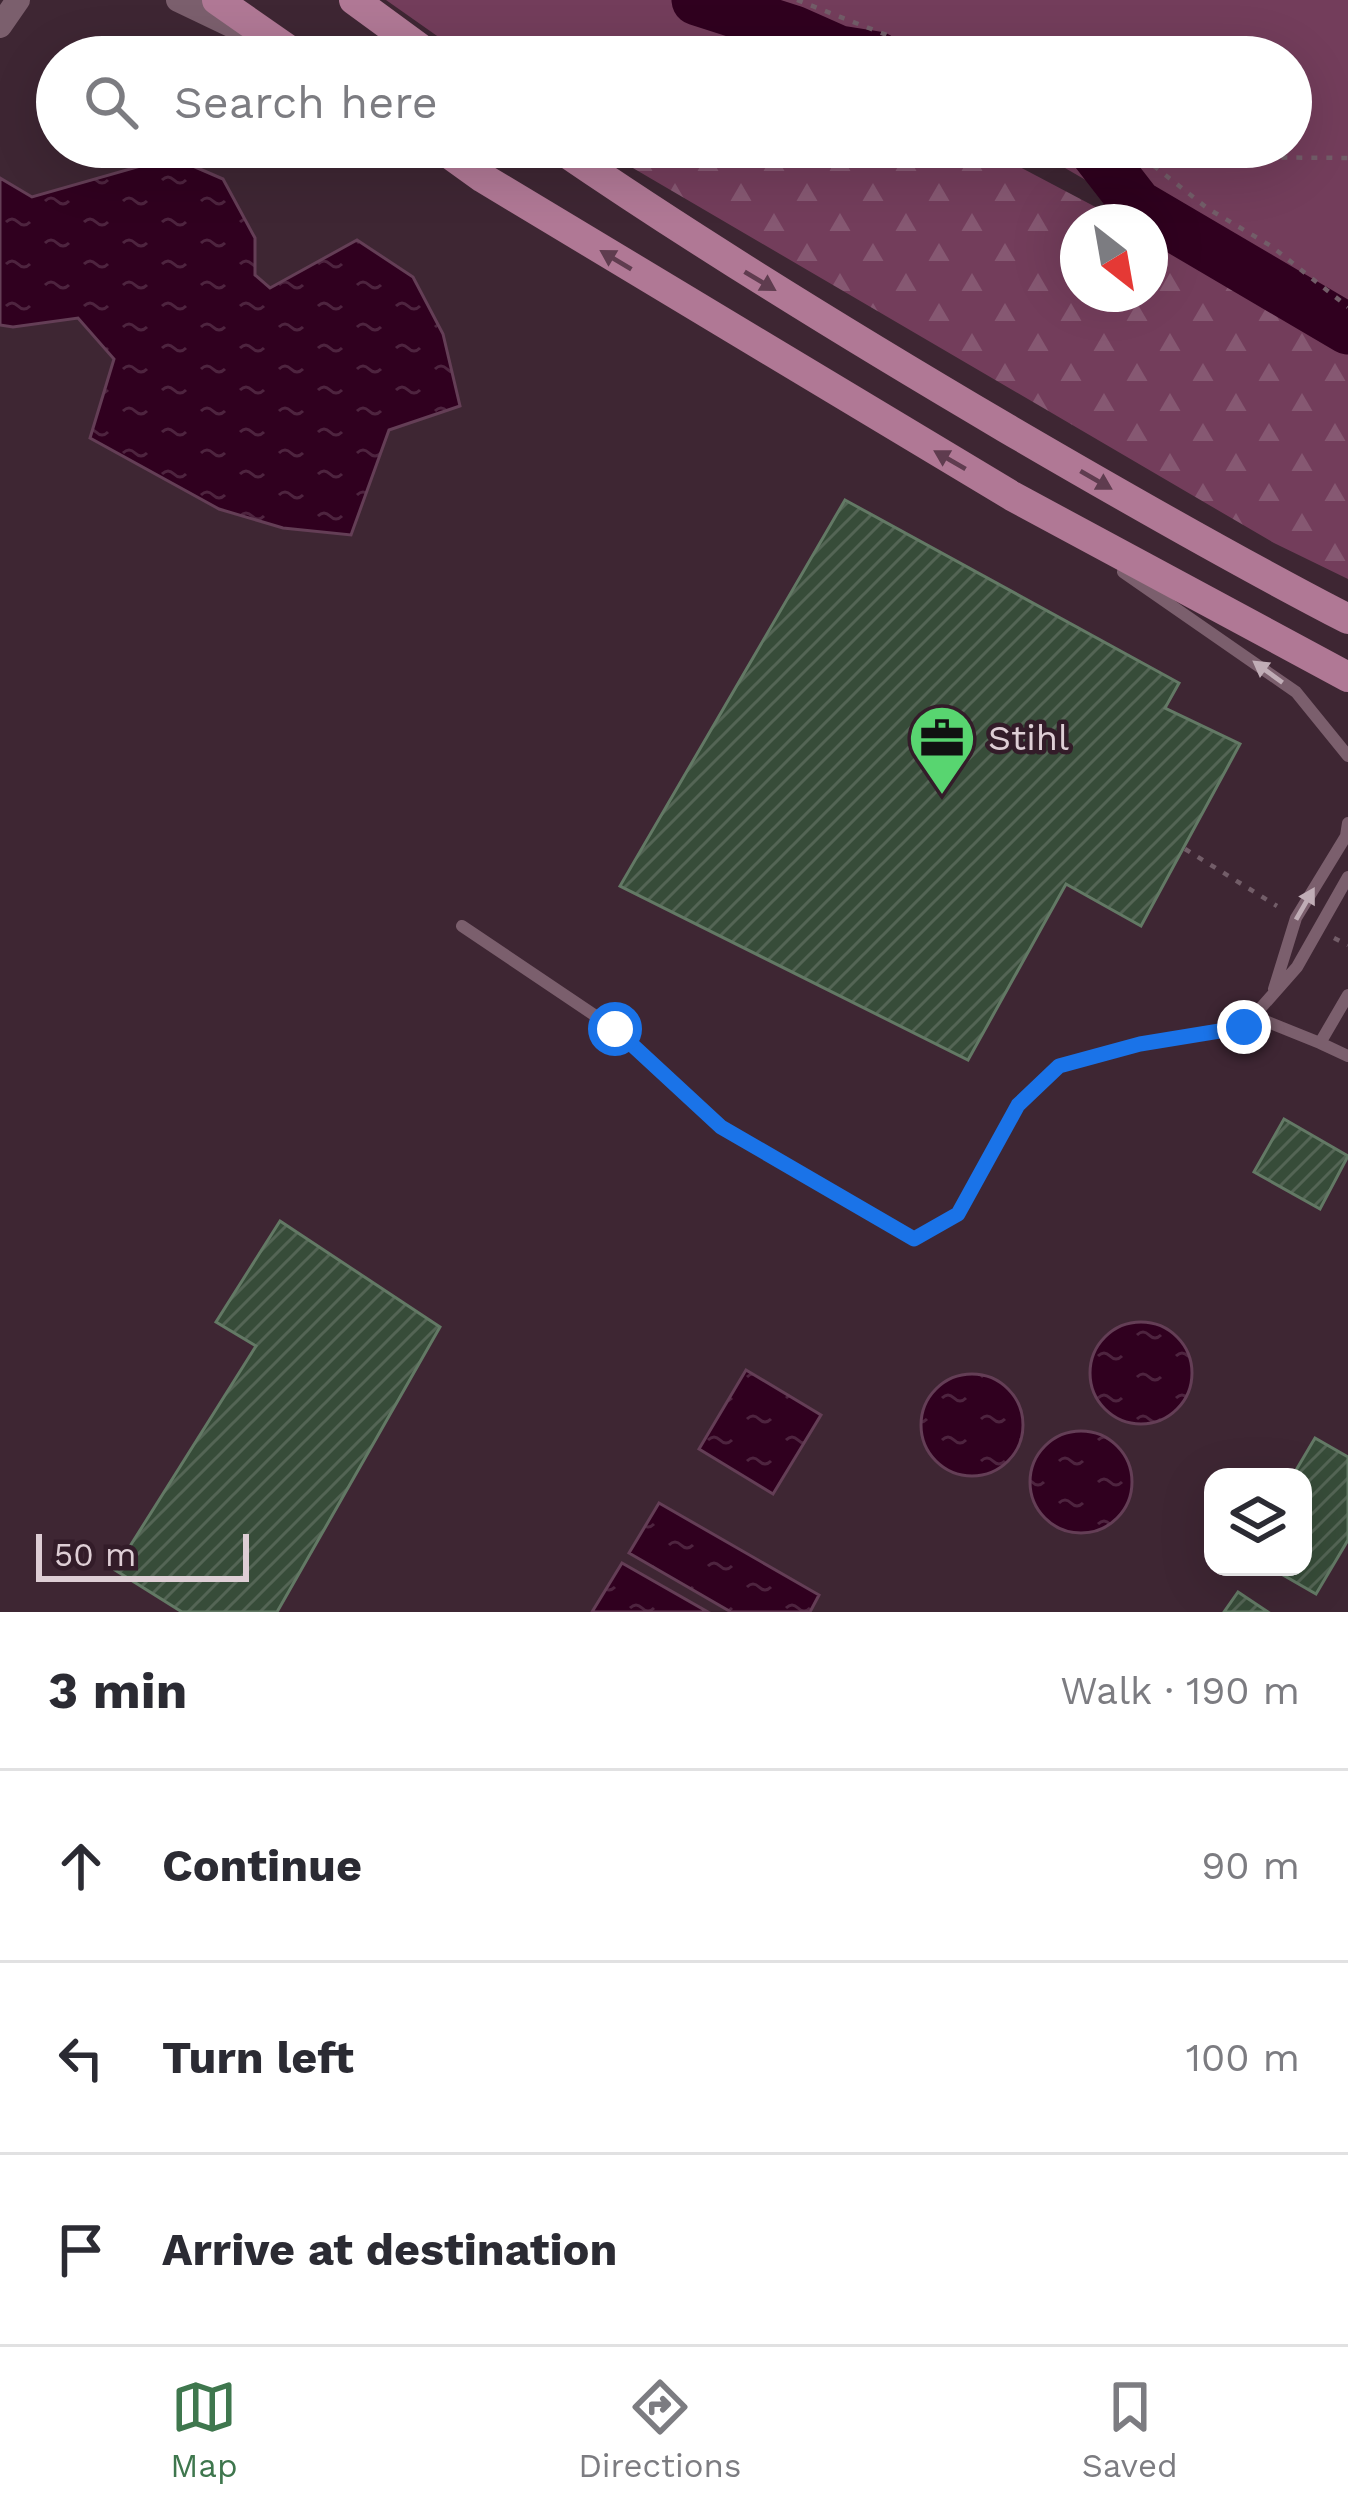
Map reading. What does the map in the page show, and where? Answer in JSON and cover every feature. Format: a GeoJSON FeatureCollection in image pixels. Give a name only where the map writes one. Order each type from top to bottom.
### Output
{"type":"FeatureCollection","features":[{"type":"Feature","properties":{"kind":"main road"},"geometry":{"type":"LineString","coordinates":[[218,0],[269,36]]}},
{"type":"Feature","properties":{"kind":"main road"},"geometry":{"type":"LineString","coordinates":[[354,0],[403,36]]}},
{"type":"Feature","properties":{"kind":"main road"},"geometry":{"type":"LineString","coordinates":[[470,168],[1012,496],[1348,677]]}},
{"type":"Feature","properties":{"kind":"main road"},"geometry":{"type":"LineString","coordinates":[[589,168],[704,247],[848,335],[1166,521],[1348,619]]}},
{"type":"Feature","properties":{"kind":"street"},"geometry":{"type":"LineString","coordinates":[[0,26],[17,0]]}},
{"type":"Feature","properties":{"kind":"street"},"geometry":{"type":"LineString","coordinates":[[178,0],[254,36]]}},
{"type":"Feature","properties":{"kind":"lane"},"geometry":{"type":"LineString","coordinates":[[1012,496],[1296,692],[1348,755]]}},
{"type":"Feature","properties":{"kind":"lane"},"geometry":{"type":"LineString","coordinates":[[1274,990],[1296,918],[1346,836],[1348,824]]}},
{"type":"Feature","properties":{"kind":"lane"},"geometry":{"type":"LineString","coordinates":[[462,926],[615,1029],[721,1127],[914,1239],[958,1214],[1018,1105],[1059,1066],[1140,1044],[1244,1027],[1297,967],[1348,877]]}},
{"type":"Feature","properties":{"kind":"lane"},"geometry":{"type":"LineString","coordinates":[[1320,1043],[1348,995]]}},
{"type":"Feature","properties":{"kind":"lane"},"geometry":{"type":"LineString","coordinates":[[1252,1016],[1348,1056]]}},
{"type":"Feature","properties":{"kind":"path"},"geometry":{"type":"LineString","coordinates":[[796,0],[889,36]]}},
{"type":"Feature","properties":{"kind":"path"},"geometry":{"type":"LineString","coordinates":[[1312,158],[1348,158]]}},
{"type":"Feature","properties":{"kind":"path"},"geometry":{"type":"LineString","coordinates":[[1157,168],[1207,208],[1271,246],[1348,308]]}},
{"type":"Feature","properties":{"kind":"path"},"geometry":{"type":"LineString","coordinates":[[1185,849],[1296,918]]}},
{"type":"Feature","properties":{"kind":"path"},"geometry":{"type":"LineString","coordinates":[[1318,929],[1348,945]]}},
{"type":"Feature","properties":{"kind":"green space"},"geometry":{"type":"Polygon","coordinates":[[[386,0],[1348,0],[1348,333],[1168,228],[1168,204],[1127,204],[1065,168],[1312,168],[1312,36],[437,36],[386,0]]]}},
{"type":"Feature","properties":{"kind":"green space"},"geometry":{"type":"Polygon","coordinates":[[[633,168],[1022,168],[1090,204],[1060,204],[1060,312],[1168,312],[1168,245],[1348,340],[1348,579],[1274,543],[633,168]]]}},
{"type":"Feature","properties":{"kind":"water"},"geometry":{"type":"Polygon","coordinates":[[[134,168],[198,168],[223,179],[255,238],[255,275],[270,288],[357,240],[413,277],[443,334],[460,406],[389,430],[351,535],[283,528],[219,509],[90,438],[114,359],[78,318],[0,325],[0,178],[32,197],[134,168]]]}},
{"type":"Feature","properties":{"kind":"water"},"geometry":{"type":"Polygon","coordinates":[[[1141,1322],[1160,1326],[1177,1337],[1188,1354],[1192,1373],[1188,1392],[1177,1409],[1160,1420],[1141,1424],[1122,1420],[1105,1409],[1094,1392],[1090,1373],[1094,1354],[1105,1337],[1122,1326],[1141,1322]]]}},
{"type":"Feature","properties":{"kind":"water"},"geometry":{"type":"Polygon","coordinates":[[[746,1370],[821,1415],[773,1494],[699,1449],[746,1370]]]}},
{"type":"Feature","properties":{"kind":"water"},"geometry":{"type":"Polygon","coordinates":[[[972,1374],[991,1378],[1008,1389],[1019,1406],[1023,1425],[1019,1444],[1008,1461],[991,1472],[972,1476],[953,1472],[936,1461],[925,1444],[921,1425],[925,1406],[936,1389],[953,1378],[972,1374]]]}},
{"type":"Feature","properties":{"kind":"water"},"geometry":{"type":"Polygon","coordinates":[[[1081,1431],[1100,1435],[1117,1446],[1128,1463],[1132,1482],[1128,1501],[1117,1518],[1100,1529],[1081,1533],[1062,1529],[1045,1518],[1034,1501],[1030,1482],[1034,1463],[1045,1446],[1062,1435],[1081,1431]]]}},
{"type":"Feature","properties":{"kind":"water"},"geometry":{"type":"Polygon","coordinates":[[[659,1503],[819,1595],[810,1612],[731,1612],[629,1553],[659,1503]]]}},
{"type":"Feature","properties":{"kind":"water"},"geometry":{"type":"Polygon","coordinates":[[[622,1563],[708,1612],[592,1612],[622,1563]]]}},
{"type":"Feature","properties":{"kind":"building","name":"Stihl"},"geometry":{"type":"Polygon","coordinates":[[[845,500],[1179,683],[1165,708],[1240,744],[1141,926],[1066,884],[968,1060],[620,886],[845,500]]]}},
{"type":"Feature","properties":{"kind":"building"},"geometry":{"type":"Polygon","coordinates":[[[1284,1119],[1348,1156],[1320,1209],[1254,1172],[1284,1119]]]}},
{"type":"Feature","properties":{"kind":"building"},"geometry":{"type":"Polygon","coordinates":[[[280,1221],[440,1327],[277,1612],[182,1612],[115,1570],[256,1346],[216,1322],[280,1221]]]}},
{"type":"Feature","properties":{"kind":"building"},"geometry":{"type":"Polygon","coordinates":[[[1315,1438],[1348,1457],[1348,1540],[1316,1594],[1285,1576],[1312,1576],[1312,1468],[1297,1468],[1315,1438]]]}},
{"type":"Feature","properties":{"kind":"building"},"geometry":{"type":"Polygon","coordinates":[[[1238,1592],[1268,1612],[1224,1612],[1238,1592]]]}},
{"type":"Feature","properties":{"kind":"waterway"},"geometry":{"type":"LineString","coordinates":[[697,0],[805,36]]}},
{"type":"Feature","properties":{"kind":"waterway"},"geometry":{"type":"LineString","coordinates":[[1108,168],[1137,205],[1348,329]]}},
{"type":"Feature","properties":{"kind":"place","name":"Stihl"},"geometry":{"type":"Point","coordinates":[942,797]}},
{"type":"Feature","properties":{"kind":"route"},"geometry":{"type":"LineString","coordinates":[[615,1029],[721,1127],[914,1239],[958,1214],[1018,1105],[1059,1066],[1140,1044],[1244,1027]]}}]}
